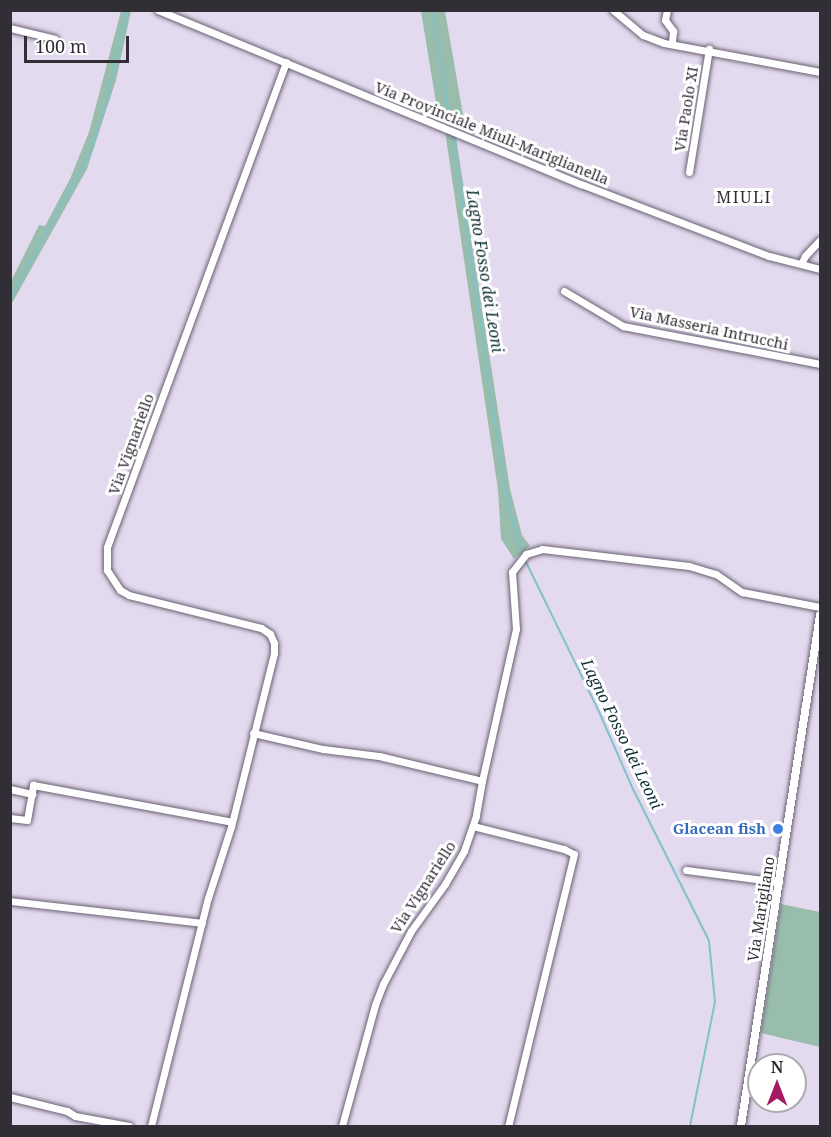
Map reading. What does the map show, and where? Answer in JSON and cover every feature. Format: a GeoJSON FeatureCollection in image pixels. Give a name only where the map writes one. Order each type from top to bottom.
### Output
{"type":"FeatureCollection","features":[{"type":"Feature","properties":{"kind":"street","name":"Via Provinciale Miuli-Mariglianella"},"geometry":{"type":"LineString","coordinates":[[158,10],[581,184],[769,256],[820,269]]}},
{"type":"Feature","properties":{"kind":"street"},"geometry":{"type":"LineString","coordinates":[[613,10],[643,35],[672,43],[820,72]]}},
{"type":"Feature","properties":{"kind":"street"},"geometry":{"type":"LineString","coordinates":[[667,10],[665,20],[673,31],[672,43]]}},
{"type":"Feature","properties":{"kind":"street"},"geometry":{"type":"LineString","coordinates":[[10,28],[55,39]]}},
{"type":"Feature","properties":{"kind":"street","name":"Via Paolo XI"},"geometry":{"type":"LineString","coordinates":[[689,172],[709,49]]}},
{"type":"Feature","properties":{"kind":"street","name":"Via Vignariello"},"geometry":{"type":"LineString","coordinates":[[152,1126],[202,923],[232,822],[274,653],[270,634],[261,628],[129,595],[120,590],[112,581],[107,570],[107,547],[286,62]]}},
{"type":"Feature","properties":{"kind":"street"},"geometry":{"type":"LineString","coordinates":[[801,264],[805,256],[820,240]]}},
{"type":"Feature","properties":{"kind":"street","name":"Via Masseria Intrucchi"},"geometry":{"type":"LineString","coordinates":[[564,291],[623,326],[820,364]]}},
{"type":"Feature","properties":{"kind":"street","name":"Via Vignariello"},"geometry":{"type":"LineString","coordinates":[[342,1126],[375,1005],[390,968],[411,931],[460,860],[473,826],[516,629],[517,612],[511,579],[519,560],[526,554],[542,549],[676,565],[707,571],[742,592],[820,607]]}},
{"type":"Feature","properties":{"kind":"street","name":"Via Marigliano"},"geometry":{"type":"LineString","coordinates":[[741,1126],[820,621]]}},
{"type":"Feature","properties":{"kind":"street"},"geometry":{"type":"LineString","coordinates":[[253,734],[379,756],[482,781]]}},
{"type":"Feature","properties":{"kind":"street"},"geometry":{"type":"LineString","coordinates":[[10,818],[27,820],[33,785],[232,822]]}},
{"type":"Feature","properties":{"kind":"street"},"geometry":{"type":"LineString","coordinates":[[10,789],[32,794]]}},
{"type":"Feature","properties":{"kind":"street"},"geometry":{"type":"LineString","coordinates":[[473,826],[564,849],[574,854],[508,1126]]}},
{"type":"Feature","properties":{"kind":"street"},"geometry":{"type":"LineString","coordinates":[[686,870],[779,882]]}},
{"type":"Feature","properties":{"kind":"street"},"geometry":{"type":"LineString","coordinates":[[10,901],[202,923]]}},
{"type":"Feature","properties":{"kind":"street"},"geometry":{"type":"LineString","coordinates":[[10,1097],[67,1111],[75,1116],[129,1126]]}},
{"type":"Feature","properties":{"kind":"green space"},"geometry":{"type":"Polygon","coordinates":[[[121,11],[131,11],[116,80],[87,169],[11,305],[11,281],[39,225],[45,226],[70,179],[89,132],[121,11]]]}},
{"type":"Feature","properties":{"kind":"green space"},"geometry":{"type":"Polygon","coordinates":[[[421,11],[445,11],[466,132],[439,121],[421,11]]]}},
{"type":"Feature","properties":{"kind":"green space"},"geometry":{"type":"Polygon","coordinates":[[[445,131],[456,137],[510,489],[522,535],[530,546],[514,559],[501,539],[498,490],[445,131]]]}},
{"type":"Feature","properties":{"kind":"green space"},"geometry":{"type":"Polygon","coordinates":[[[781,904],[820,912],[820,1047],[761,1033],[781,904]]]}},
{"type":"Feature","properties":{"kind":"waterway"},"geometry":{"type":"LineString","coordinates":[[10,299],[91,151],[107,100],[127,10]]}},
{"type":"Feature","properties":{"kind":"waterway","name":"Lagno Fosso dei Leoni"},"geometry":{"type":"LineString","coordinates":[[433,10],[450,123]]}},
{"type":"Feature","properties":{"kind":"waterway","name":"Lagno Fosso dei Leoni"},"geometry":{"type":"LineString","coordinates":[[453,137],[501,462],[510,512],[521,550]]}},
{"type":"Feature","properties":{"kind":"waterway","name":"Lagno Fosso dei Leoni"},"geometry":{"type":"LineString","coordinates":[[526,562],[600,714],[633,789],[709,941],[715,1002],[690,1126]]}},
{"type":"Feature","properties":{"kind":"place","name":"Glacean fish"},"geometry":{"type":"Point","coordinates":[778,829]}},
{"type":"Feature","properties":{"kind":"district","name":"MIULI"},"geometry":{"type":"Point","coordinates":[744,197]}}]}
